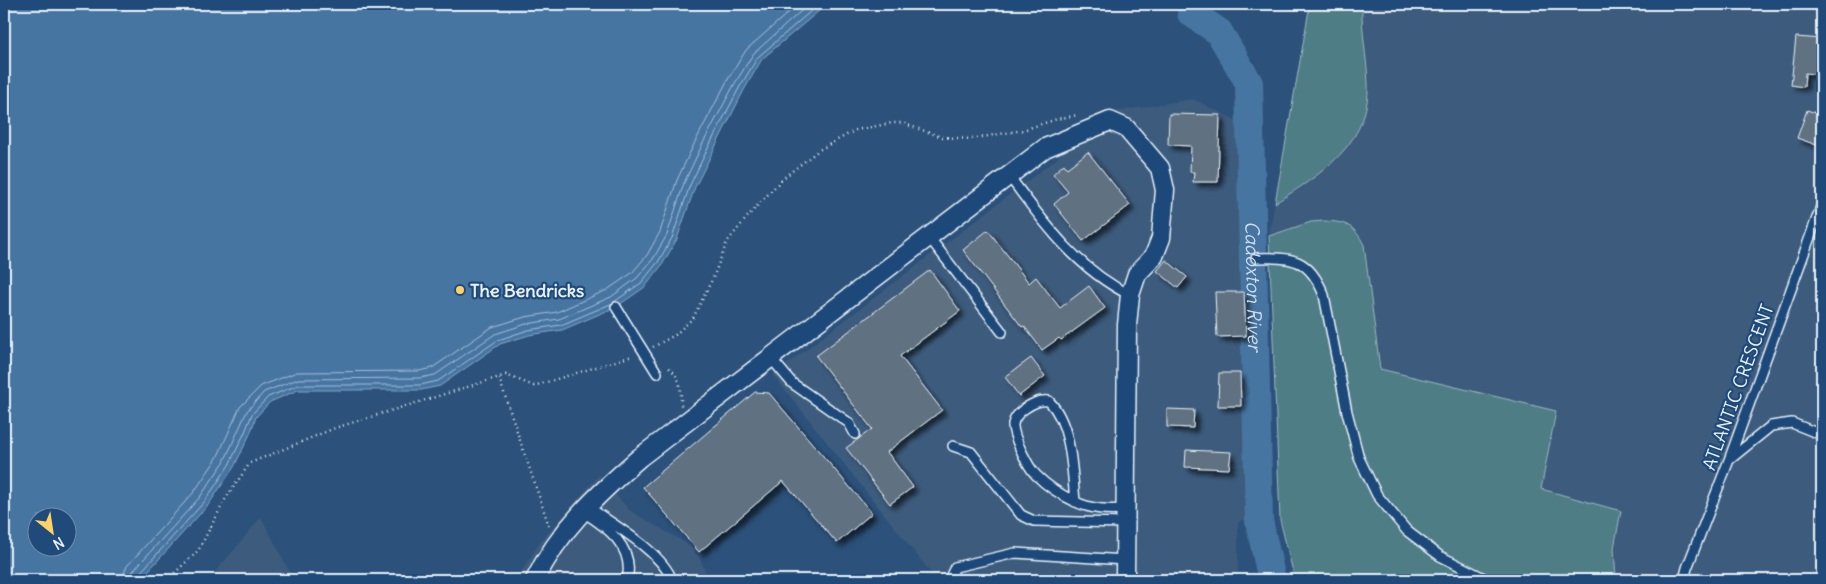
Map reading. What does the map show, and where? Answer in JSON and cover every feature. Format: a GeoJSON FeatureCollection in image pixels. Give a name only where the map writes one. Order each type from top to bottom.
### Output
{"type":"FeatureCollection","features":[{"type":"Feature","properties":{"kind":"street"},"geometry":{"type":"LineString","coordinates":[[535,580],[556,544],[585,509],[639,458],[1045,148],[1110,121],[1126,128],[1160,168],[1165,190],[1161,238],[1154,256],[1137,274],[1130,295],[1125,580]]}},
{"type":"Feature","properties":{"kind":"lane"},"geometry":{"type":"LineString","coordinates":[[1009,176],[1052,234],[1071,254],[1102,279],[1130,295]]}},
{"type":"Feature","properties":{"kind":"lane","name":"ATLANTIC CRESCENT"},"geometry":{"type":"LineString","coordinates":[[1684,580],[1822,204]]}},
{"type":"Feature","properties":{"kind":"lane"},"geometry":{"type":"LineString","coordinates":[[929,237],[1002,332]]}},
{"type":"Feature","properties":{"kind":"lane"},"geometry":{"type":"LineString","coordinates":[[1256,258],[1284,258],[1304,264],[1318,279],[1324,295],[1347,412],[1359,458],[1377,495],[1407,531],[1440,556],[1488,580]]}},
{"type":"Feature","properties":{"kind":"lane"},"geometry":{"type":"LineString","coordinates":[[616,307],[654,369]]}},
{"type":"Feature","properties":{"kind":"lane"},"geometry":{"type":"LineString","coordinates":[[770,357],[792,383],[848,423],[855,434]]}},
{"type":"Feature","properties":{"kind":"lane"},"geometry":{"type":"LineString","coordinates":[[1074,502],[1073,470],[1061,416],[1049,401],[1040,400],[1019,413],[1013,423],[1015,434],[1028,463],[1036,475],[1074,502],[1086,507],[1126,516]]}},
{"type":"Feature","properties":{"kind":"lane"},"geometry":{"type":"LineString","coordinates":[[1729,460],[1771,426],[1792,423],[1822,435]]}},
{"type":"Feature","properties":{"kind":"lane"},"geometry":{"type":"LineString","coordinates":[[953,446],[971,452],[1021,514],[1034,521],[1126,516]]}},
{"type":"Feature","properties":{"kind":"lane"},"geometry":{"type":"LineString","coordinates":[[585,509],[622,545],[626,552],[629,566],[627,580]]}},
{"type":"Feature","properties":{"kind":"lane"},"geometry":{"type":"LineString","coordinates":[[585,509],[653,554],[666,568],[672,580]]}},
{"type":"Feature","properties":{"kind":"lane"},"geometry":{"type":"LineString","coordinates":[[949,580],[955,567],[1015,553],[1126,560]]}},
{"type":"Feature","properties":{"kind":"path"},"geometry":{"type":"LineString","coordinates":[[167,580],[198,551],[226,498],[250,463],[335,428],[506,375],[534,386],[644,352],[675,335],[694,318],[728,242],[750,214],[782,179],[819,150],[856,130],[902,122],[942,137],[971,139],[1023,130],[1057,118],[1083,114]]}},
{"type":"Feature","properties":{"kind":"path"},"geometry":{"type":"LineString","coordinates":[[654,369],[664,366],[675,373],[680,386],[681,408],[687,421]]}},
{"type":"Feature","properties":{"kind":"path"},"geometry":{"type":"LineString","coordinates":[[498,378],[556,544]]}},
{"type":"Feature","properties":{"kind":"shaded area"},"geometry":{"type":"Polygon","coordinates":[[[1310,4],[1822,4],[1822,580],[1306,580],[1269,236],[1310,4]]]}},
{"type":"Feature","properties":{"kind":"shaded area"},"geometry":{"type":"Polygon","coordinates":[[[1193,99],[1248,126],[1244,236],[1247,315],[1249,518],[1238,522],[1238,580],[911,580],[932,574],[773,375],[1059,157],[1047,137],[1100,114],[1193,99]]]}},
{"type":"Feature","properties":{"kind":"shaded area"},"geometry":{"type":"Polygon","coordinates":[[[599,475],[629,510],[689,545],[699,557],[709,580],[516,580],[539,544],[599,475]]]}},
{"type":"Feature","properties":{"kind":"shaded area"},"geometry":{"type":"Polygon","coordinates":[[[261,517],[294,580],[208,580],[230,555],[261,517]]]}},
{"type":"Feature","properties":{"kind":"green space"},"geometry":{"type":"Polygon","coordinates":[[[1310,4],[1362,4],[1368,84],[1366,105],[1361,124],[1339,156],[1309,181],[1275,203],[1310,4]]]}},
{"type":"Feature","properties":{"kind":"green space"},"geometry":{"type":"Polygon","coordinates":[[[1311,222],[1338,222],[1353,229],[1364,245],[1380,369],[1556,411],[1541,489],[1621,511],[1614,548],[1616,580],[1295,580],[1280,520],[1269,236],[1311,222]]]}},
{"type":"Feature","properties":{"kind":"water"},"geometry":{"type":"Polygon","coordinates":[[[4,4],[827,4],[762,59],[744,90],[695,187],[677,239],[662,265],[645,287],[616,307],[562,330],[529,335],[500,344],[440,386],[421,390],[298,390],[270,402],[256,417],[234,467],[209,504],[140,580],[4,580],[4,4]]]}},
{"type":"Feature","properties":{"kind":"building"},"geometry":{"type":"Polygon","coordinates":[[[1796,37],[1822,39],[1822,75],[1805,73],[1804,87],[1791,85],[1796,37]]]}},
{"type":"Feature","properties":{"kind":"building"},"geometry":{"type":"Polygon","coordinates":[[[1807,110],[1822,115],[1822,147],[1797,138],[1807,110]]]}},
{"type":"Feature","properties":{"kind":"building"},"geometry":{"type":"Polygon","coordinates":[[[1169,114],[1220,115],[1218,182],[1193,182],[1194,172],[1190,172],[1191,146],[1168,145],[1169,114]]]}},
{"type":"Feature","properties":{"kind":"building"},"geometry":{"type":"Polygon","coordinates":[[[1088,152],[1130,205],[1083,241],[1054,204],[1068,192],[1053,174],[1064,164],[1067,168],[1088,152]]]}},
{"type":"Feature","properties":{"kind":"building"},"geometry":{"type":"Polygon","coordinates":[[[988,230],[1029,283],[1036,277],[1060,308],[1089,286],[1105,308],[1061,340],[1059,338],[1042,350],[963,250],[988,230]]]}},
{"type":"Feature","properties":{"kind":"building"},"geometry":{"type":"Polygon","coordinates":[[[1166,260],[1187,277],[1178,288],[1157,271],[1166,260]]]}},
{"type":"Feature","properties":{"kind":"building"},"geometry":{"type":"Polygon","coordinates":[[[930,270],[960,311],[900,356],[942,410],[887,452],[913,487],[890,504],[846,448],[872,429],[816,356],[930,270]]]}},
{"type":"Feature","properties":{"kind":"building"},"geometry":{"type":"Polygon","coordinates":[[[1215,292],[1244,292],[1246,336],[1217,337],[1215,292]]]}},
{"type":"Feature","properties":{"kind":"building"},"geometry":{"type":"Polygon","coordinates":[[[1031,358],[1045,376],[1019,396],[1005,377],[1031,358]]]}},
{"type":"Feature","properties":{"kind":"building"},"geometry":{"type":"Polygon","coordinates":[[[1219,373],[1240,373],[1241,406],[1218,406],[1219,373]]]}},
{"type":"Feature","properties":{"kind":"building"},"geometry":{"type":"Polygon","coordinates":[[[755,392],[769,393],[872,513],[837,543],[783,481],[699,552],[643,487],[755,392]]]}},
{"type":"Feature","properties":{"kind":"building"},"geometry":{"type":"Polygon","coordinates":[[[1167,409],[1194,410],[1193,428],[1167,427],[1167,409]]]}},
{"type":"Feature","properties":{"kind":"building"},"geometry":{"type":"Polygon","coordinates":[[[1186,450],[1231,452],[1229,469],[1185,467],[1186,450]]]}},
{"type":"Feature","properties":{"kind":"waterway","name":"Cadoxton River"},"geometry":{"type":"LineString","coordinates":[[1191,13],[1219,32],[1249,83],[1259,521],[1272,580]]}},
{"type":"Feature","properties":{"kind":"place","name":"The Bendricks"},"geometry":{"type":"Point","coordinates":[460,290]}}]}
